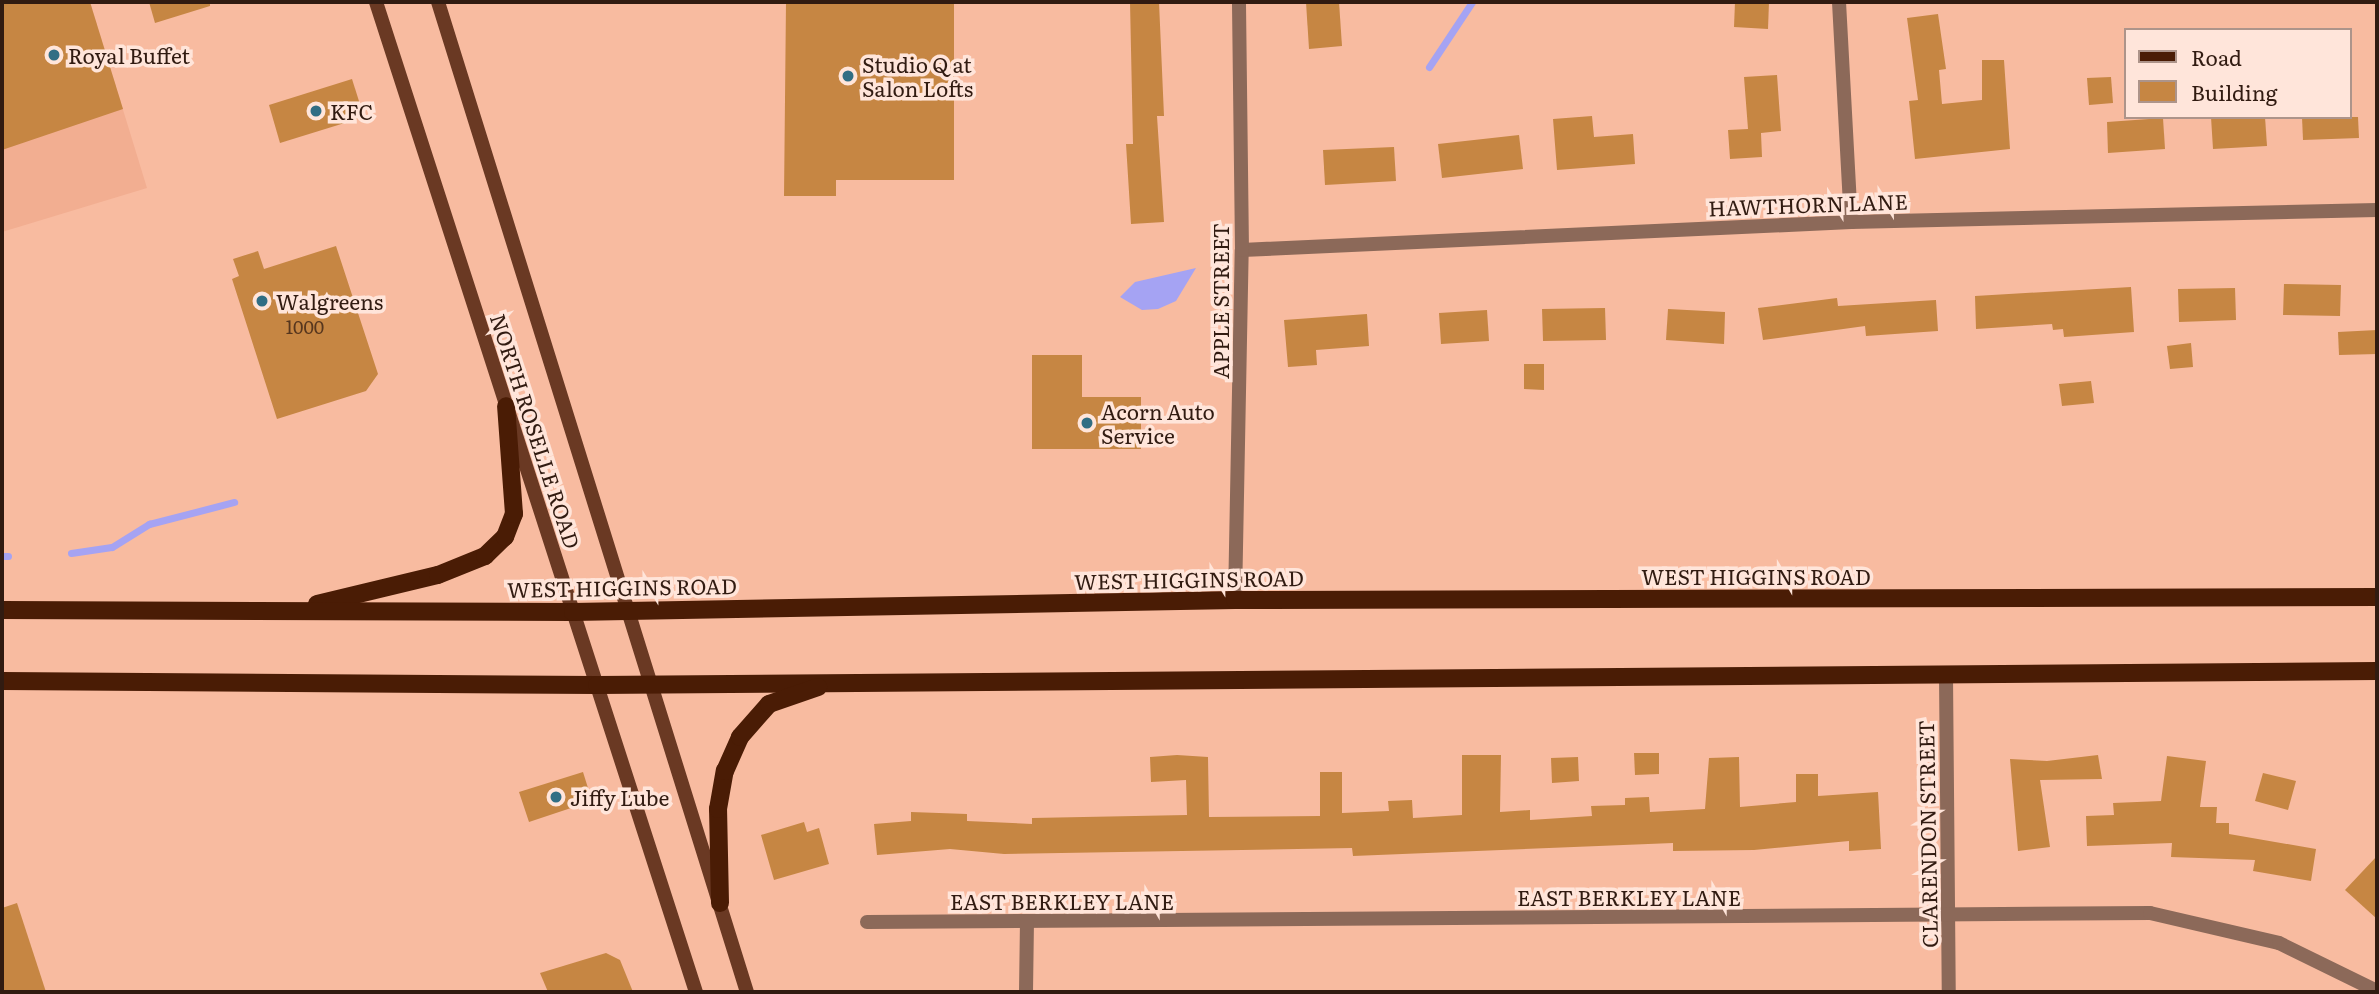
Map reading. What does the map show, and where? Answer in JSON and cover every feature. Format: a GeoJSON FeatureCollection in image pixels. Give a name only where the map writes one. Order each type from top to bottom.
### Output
{"type":"FeatureCollection","features":[{"type":"Feature","properties":{"kind":"main road","name":"NORTH ROSELLE ROAD"},"geometry":{"type":"LineString","coordinates":[[376,2],[696,992]]}},
{"type":"Feature","properties":{"kind":"main road","name":"NORTH ROSELLE ROAD"},"geometry":{"type":"LineString","coordinates":[[438,2],[747,992]]}},
{"type":"Feature","properties":{"kind":"main road"},"geometry":{"type":"LineString","coordinates":[[292,610],[438,575],[491,550],[505,537],[514,514],[506,406]]}},
{"type":"Feature","properties":{"kind":"main road","name":"WEST HIGGINS ROAD"},"geometry":{"type":"LineString","coordinates":[[2,610],[573,612],[1235,600],[2377,597]]}},
{"type":"Feature","properties":{"kind":"main road"},"geometry":{"type":"LineString","coordinates":[[2,681],[597,685],[650,682],[1946,676],[2377,671]]}},
{"type":"Feature","properties":{"kind":"main road"},"geometry":{"type":"LineString","coordinates":[[720,903],[718,809],[724,771],[740,737],[769,704],[834,682]]}},
{"type":"Feature","properties":{"kind":"street","name":"APPLE STREET"},"geometry":{"type":"LineString","coordinates":[[1235,600],[1242,250],[1239,2]]}},
{"type":"Feature","properties":{"kind":"street"},"geometry":{"type":"LineString","coordinates":[[1839,2],[1851,222]]}},
{"type":"Feature","properties":{"kind":"street","name":"HAWTHORN LANE"},"geometry":{"type":"LineString","coordinates":[[1242,250],[1851,222],[2377,210]]}},
{"type":"Feature","properties":{"kind":"street","name":"CLARENDON STREET"},"geometry":{"type":"LineString","coordinates":[[1946,676],[1949,992]]}},
{"type":"Feature","properties":{"kind":"street","name":"EAST BERKLEY LANE"},"geometry":{"type":"LineString","coordinates":[[867,922],[2150,914],[2279,943],[2377,991]]}},
{"type":"Feature","properties":{"kind":"street"},"geometry":{"type":"LineString","coordinates":[[1027,922],[1027,992]]}},
{"type":"Feature","properties":{"kind":"shaded area"},"geometry":{"type":"Polygon","coordinates":[[[2,2],[90,2],[147,188],[2,232],[2,2]]]}},
{"type":"Feature","properties":{"kind":"shaded area"},"geometry":{"type":"Polygon","coordinates":[[[1196,268],[1176,301],[1158,309],[1142,310],[1120,297],[1135,282],[1196,268]]]}},
{"type":"Feature","properties":{"kind":"building","name":"Royal Buffet"},"geometry":{"type":"Polygon","coordinates":[[[2,2],[90,2],[123,109],[2,150],[2,2]]]}},
{"type":"Feature","properties":{"kind":"building"},"geometry":{"type":"Polygon","coordinates":[[[149,2],[210,2],[210,6],[155,23],[149,2]]]}},
{"type":"Feature","properties":{"kind":"building"},"geometry":{"type":"Polygon","coordinates":[[[786,2],[954,2],[954,180],[836,180],[836,196],[784,196],[786,2]]]}},
{"type":"Feature","properties":{"kind":"building"},"geometry":{"type":"Polygon","coordinates":[[[1130,2],[1159,2],[1164,116],[1157,116],[1164,222],[1131,224],[1126,144],[1133,144],[1130,2]]]}},
{"type":"Feature","properties":{"kind":"building"},"geometry":{"type":"Polygon","coordinates":[[[1306,2],[1339,2],[1342,46],[1309,49],[1306,2]]]}},
{"type":"Feature","properties":{"kind":"building"},"geometry":{"type":"Polygon","coordinates":[[[1735,2],[1769,2],[1768,29],[1734,27],[1735,2]]]}},
{"type":"Feature","properties":{"kind":"building"},"geometry":{"type":"Polygon","coordinates":[[[1938,14],[1946,69],[1939,70],[1942,104],[1982,100],[1982,60],[2004,60],[2010,149],[1915,159],[1909,101],[1918,100],[1907,18],[1938,14]]]}},
{"type":"Feature","properties":{"kind":"building"},"geometry":{"type":"Polygon","coordinates":[[[1777,75],[1781,131],[1761,133],[1762,157],[1730,159],[1728,130],[1748,129],[1744,77],[1777,75]]]}},
{"type":"Feature","properties":{"kind":"building"},"geometry":{"type":"Polygon","coordinates":[[[2111,77],[2113,103],[2089,105],[2087,78],[2111,77]]]}},
{"type":"Feature","properties":{"kind":"building","name":"KFC"},"geometry":{"type":"Polygon","coordinates":[[[352,79],[364,117],[280,143],[269,105],[352,79]]]}},
{"type":"Feature","properties":{"kind":"building"},"geometry":{"type":"Polygon","coordinates":[[[1592,116],[1594,137],[1633,134],[1635,164],[1557,170],[1553,119],[1592,116]]]}},
{"type":"Feature","properties":{"kind":"building"},"geometry":{"type":"Polygon","coordinates":[[[2358,117],[2359,138],[2303,140],[2302,119],[2358,117]]]}},
{"type":"Feature","properties":{"kind":"building"},"geometry":{"type":"Polygon","coordinates":[[[2163,119],[2165,149],[2108,153],[2107,122],[2163,119]]]}},
{"type":"Feature","properties":{"kind":"building"},"geometry":{"type":"Polygon","coordinates":[[[2211,119],[2265,119],[2267,146],[2213,149],[2211,119]]]}},
{"type":"Feature","properties":{"kind":"building"},"geometry":{"type":"Polygon","coordinates":[[[1519,135],[1523,169],[1442,178],[1438,144],[1519,135]]]}},
{"type":"Feature","properties":{"kind":"building"},"geometry":{"type":"Polygon","coordinates":[[[1394,147],[1396,181],[1325,185],[1323,150],[1394,147]]]}},
{"type":"Feature","properties":{"kind":"building","name":"Walgreens"},"geometry":{"type":"Polygon","coordinates":[[[336,246],[378,374],[366,391],[277,419],[232,279],[239,276],[233,259],[258,251],[264,269],[336,246]]]}},
{"type":"Feature","properties":{"kind":"building"},"geometry":{"type":"Polygon","coordinates":[[[2284,284],[2341,285],[2340,316],[2283,315],[2284,284]]]}},
{"type":"Feature","properties":{"kind":"building"},"geometry":{"type":"Polygon","coordinates":[[[2131,287],[2134,332],[2064,337],[2063,329],[2053,330],[2052,324],[1976,329],[1975,296],[2131,287]]]}},
{"type":"Feature","properties":{"kind":"building"},"geometry":{"type":"Polygon","coordinates":[[[2235,288],[2236,320],[2179,322],[2178,289],[2235,288]]]}},
{"type":"Feature","properties":{"kind":"building"},"geometry":{"type":"Polygon","coordinates":[[[1837,298],[1838,306],[1936,300],[1938,331],[1866,336],[1865,326],[1763,340],[1758,308],[1837,298]]]}},
{"type":"Feature","properties":{"kind":"building"},"geometry":{"type":"Polygon","coordinates":[[[1605,308],[1606,340],[1543,341],[1542,309],[1605,308]]]}},
{"type":"Feature","properties":{"kind":"building"},"geometry":{"type":"Polygon","coordinates":[[[1668,309],[1725,312],[1724,344],[1666,340],[1668,309]]]}},
{"type":"Feature","properties":{"kind":"building"},"geometry":{"type":"Polygon","coordinates":[[[1487,310],[1489,341],[1441,344],[1439,313],[1487,310]]]}},
{"type":"Feature","properties":{"kind":"building"},"geometry":{"type":"Polygon","coordinates":[[[1367,314],[1369,346],[1316,350],[1317,365],[1288,367],[1284,320],[1367,314]]]}},
{"type":"Feature","properties":{"kind":"building"},"geometry":{"type":"Polygon","coordinates":[[[2377,330],[2377,354],[2339,355],[2338,332],[2377,330]]]}},
{"type":"Feature","properties":{"kind":"building"},"geometry":{"type":"Polygon","coordinates":[[[2191,343],[2193,367],[2170,369],[2167,346],[2191,343]]]}},
{"type":"Feature","properties":{"kind":"building","name":"Acorn Auto Service"},"geometry":{"type":"Polygon","coordinates":[[[1032,355],[1082,355],[1082,397],[1141,397],[1141,449],[1032,449],[1032,355]]]}},
{"type":"Feature","properties":{"kind":"building"},"geometry":{"type":"Polygon","coordinates":[[[1524,364],[1544,364],[1544,390],[1524,389],[1524,364]]]}},
{"type":"Feature","properties":{"kind":"building"},"geometry":{"type":"Polygon","coordinates":[[[2091,381],[2094,403],[2062,406],[2059,384],[2091,381]]]}},
{"type":"Feature","properties":{"kind":"building"},"geometry":{"type":"Polygon","coordinates":[[[1634,753],[1659,753],[1659,774],[1635,775],[1634,753]]]}},
{"type":"Feature","properties":{"kind":"building"},"geometry":{"type":"Polygon","coordinates":[[[1462,755],[1501,755],[1500,812],[1530,810],[1530,820],[1592,816],[1591,806],[1625,805],[1625,798],[1649,797],[1650,812],[1705,809],[1709,758],[1739,757],[1740,807],[1796,802],[1796,774],[1818,774],[1818,796],[1878,792],[1881,849],[1849,851],[1849,841],[1754,850],[1673,851],[1673,843],[1353,856],[1352,848],[1004,854],[950,849],[877,855],[874,824],[911,821],[911,812],[967,814],[967,821],[1032,824],[1032,818],[1187,815],[1186,780],[1151,782],[1150,757],[1208,757],[1209,817],[1320,816],[1320,772],[1342,772],[1342,813],[1389,811],[1388,801],[1412,800],[1413,818],[1462,815],[1462,755]]]}},
{"type":"Feature","properties":{"kind":"building"},"geometry":{"type":"Polygon","coordinates":[[[2098,755],[2102,779],[2040,780],[2050,847],[2018,851],[2010,759],[2047,761],[2098,755]]]}},
{"type":"Feature","properties":{"kind":"building"},"geometry":{"type":"Polygon","coordinates":[[[2167,756],[2206,761],[2200,807],[2217,807],[2216,823],[2229,823],[2229,834],[2316,849],[2311,881],[2253,871],[2255,860],[2171,857],[2172,843],[2087,846],[2086,816],[2114,815],[2113,803],[2161,801],[2167,756]]]}},
{"type":"Feature","properties":{"kind":"building"},"geometry":{"type":"Polygon","coordinates":[[[1578,757],[1579,781],[1552,783],[1551,758],[1578,757]]]}},
{"type":"Feature","properties":{"kind":"building","name":"Jiffy Lube"},"geometry":{"type":"Polygon","coordinates":[[[583,772],[592,801],[529,822],[519,792],[583,772]]]}},
{"type":"Feature","properties":{"kind":"building"},"geometry":{"type":"Polygon","coordinates":[[[2263,773],[2296,781],[2288,810],[2255,801],[2263,773]]]}},
{"type":"Feature","properties":{"kind":"building"},"geometry":{"type":"Polygon","coordinates":[[[804,822],[807,832],[819,828],[829,864],[774,880],[761,835],[804,822]]]}},
{"type":"Feature","properties":{"kind":"building"},"geometry":{"type":"Polygon","coordinates":[[[2377,856],[2377,919],[2345,890],[2377,856]]]}},
{"type":"Feature","properties":{"kind":"building"},"geometry":{"type":"Polygon","coordinates":[[[17,903],[46,992],[2,992],[2,908],[17,903]]]}},
{"type":"Feature","properties":{"kind":"building"},"geometry":{"type":"Polygon","coordinates":[[[606,953],[620,960],[633,992],[548,992],[540,973],[606,953]]]}},
{"type":"Feature","properties":{"kind":"waterway"},"geometry":{"type":"LineString","coordinates":[[1429,67],[1472,2]]}},
{"type":"Feature","properties":{"kind":"waterway"},"geometry":{"type":"LineString","coordinates":[[71,553],[112,547],[149,524],[234,502]]}},
{"type":"Feature","properties":{"kind":"waterway"},"geometry":{"type":"LineString","coordinates":[[2,556],[8,556]]}},
{"type":"Feature","properties":{"kind":"place","name":"Royal Buffet"},"geometry":{"type":"Point","coordinates":[54,55]}},
{"type":"Feature","properties":{"kind":"place","name":"Studio Q at Salon Lofts"},"geometry":{"type":"Point","coordinates":[848,76]}},
{"type":"Feature","properties":{"kind":"place","name":"KFC"},"geometry":{"type":"Point","coordinates":[316,111]}},
{"type":"Feature","properties":{"kind":"place","name":"Walgreens"},"geometry":{"type":"Point","coordinates":[262,301]}},
{"type":"Feature","properties":{"kind":"place","name":"Acorn Auto Service"},"geometry":{"type":"Point","coordinates":[1087,423]}},
{"type":"Feature","properties":{"kind":"place","name":"Jiffy Lube"},"geometry":{"type":"Point","coordinates":[556,797]}}]}
